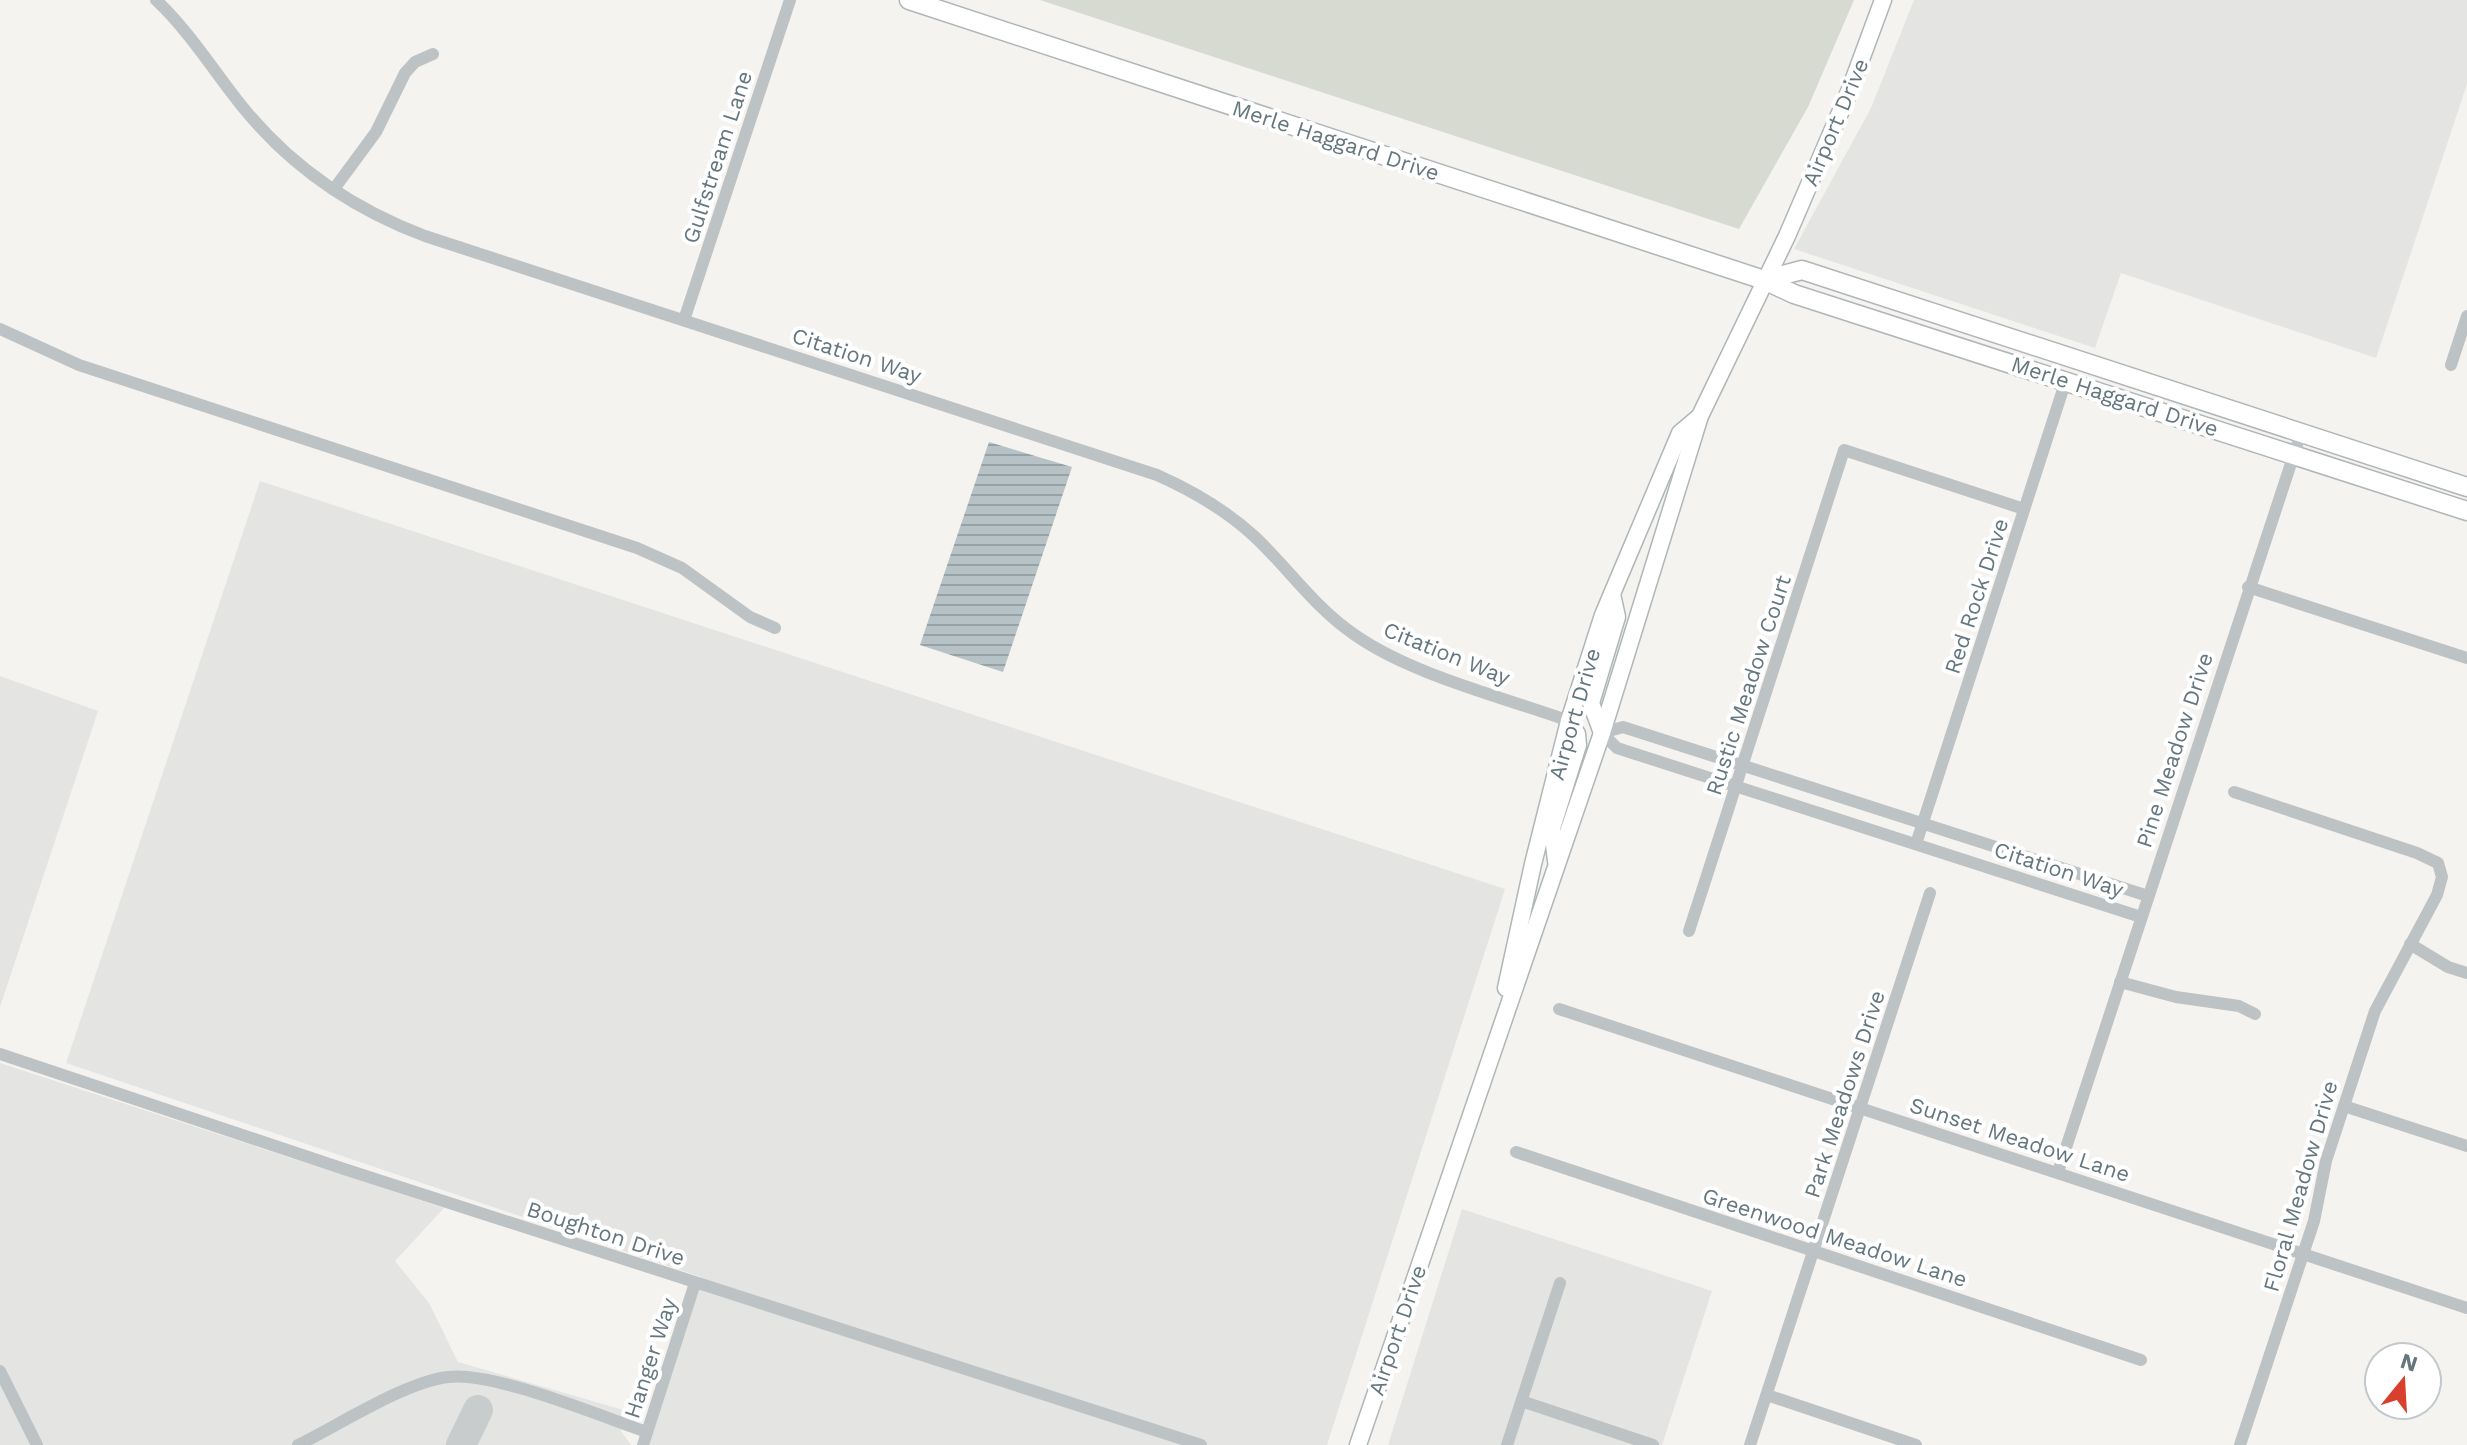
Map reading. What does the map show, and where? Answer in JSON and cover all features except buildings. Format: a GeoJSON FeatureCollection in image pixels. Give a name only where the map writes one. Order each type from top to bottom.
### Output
{"type":"FeatureCollection","features":[{"type":"Feature","properties":{"kind":"main road","name":"Merle Haggard Drive"},"geometry":{"type":"LineString","coordinates":[[909,0],[1764,280],[1794,294],[2467,511]]}},
{"type":"Feature","properties":{"kind":"main road","name":"Airport Drive"},"geometry":{"type":"LineString","coordinates":[[1358,1445],[1602,733],[1700,416],[1834,127],[1883,0]]}},
{"type":"Feature","properties":{"kind":"main road","name":"Merle Haggard Drive"},"geometry":{"type":"LineString","coordinates":[[1764,280],[1802,270],[2467,487]]}},
{"type":"Feature","properties":{"kind":"main road","name":"Airport Drive"},"geometry":{"type":"LineString","coordinates":[[1499,1033],[1515,940],[1569,721],[1612,594],[1680,433],[1700,416]]}},
{"type":"Feature","properties":{"kind":"main road"},"geometry":{"type":"LineString","coordinates":[[1602,733],[1591,703],[1617,617],[1612,594]]}},
{"type":"Feature","properties":{"kind":"main road"},"geometry":{"type":"LineString","coordinates":[[1556,867],[1552,828],[1578,745],[1577,734],[1569,721]]}},
{"type":"Feature","properties":{"kind":"street","name":"Citation Way"},"geometry":{"type":"LineString","coordinates":[[156,0],[186,32],[267,135],[334,189],[407,229],[1167,479],[1212,503],[1243,526],[1314,601],[1367,643],[1424,669],[1569,721]]}},
{"type":"Feature","properties":{"kind":"street","name":"Gulfstream Lane"},"geometry":{"type":"LineString","coordinates":[[684,320],[789,2]]}},
{"type":"Feature","properties":{"kind":"street"},"geometry":{"type":"LineString","coordinates":[[334,189],[376,132],[405,73],[415,62],[433,54]]}},
{"type":"Feature","properties":{"kind":"street"},"geometry":{"type":"LineString","coordinates":[[2451,365],[2467,316]]}},
{"type":"Feature","properties":{"kind":"street"},"geometry":{"type":"LineString","coordinates":[[0,329],[79,365],[645,551],[696,577],[750,617],[775,628]]}},
{"type":"Feature","properties":{"kind":"street","name":"Red Rock Drive"},"geometry":{"type":"LineString","coordinates":[[1916,844],[2066,380]]}},
{"type":"Feature","properties":{"kind":"street","name":"Pine Meadow Drive"},"geometry":{"type":"LineString","coordinates":[[2058,1172],[2301,433]]}},
{"type":"Feature","properties":{"kind":"street","name":"Rustic Meadow Court"},"geometry":{"type":"LineString","coordinates":[[1689,931],[1844,450],[2024,509]]}},
{"type":"Feature","properties":{"kind":"street"},"geometry":{"type":"LineString","coordinates":[[2248,587],[2467,658]]}},
{"type":"Feature","properties":{"kind":"street","name":"Citation Way"},"geometry":{"type":"LineString","coordinates":[[2141,917],[1617,748],[1602,733],[1623,727],[2148,896]]}},
{"type":"Feature","properties":{"kind":"street","name":"Floral Meadow Drive"},"geometry":{"type":"LineString","coordinates":[[2234,792],[2438,863],[2442,877],[2437,895],[2380,999],[2344,1106],[2303,1254],[2240,1445]]}},
{"type":"Feature","properties":{"kind":"street","name":"Park Meadows Drive"},"geometry":{"type":"LineString","coordinates":[[1750,1445],[1930,893]]}},
{"type":"Feature","properties":{"kind":"street"},"geometry":{"type":"LineString","coordinates":[[2410,944],[2448,967],[2467,973]]}},
{"type":"Feature","properties":{"kind":"street"},"geometry":{"type":"LineString","coordinates":[[2120,982],[2176,997],[2239,1006],[2255,1014]]}},
{"type":"Feature","properties":{"kind":"street","name":"Sunset Meadow Lane"},"geometry":{"type":"LineString","coordinates":[[1559,1009],[2467,1308]]}},
{"type":"Feature","properties":{"kind":"street","name":"Boughton Drive"},"geometry":{"type":"LineString","coordinates":[[0,1054],[695,1283],[1201,1445]]}},
{"type":"Feature","properties":{"kind":"street"},"geometry":{"type":"LineString","coordinates":[[2344,1106],[2467,1146]]}},
{"type":"Feature","properties":{"kind":"street","name":"Greenwood Meadow Lane"},"geometry":{"type":"LineString","coordinates":[[1516,1152],[2141,1360]]}},
{"type":"Feature","properties":{"kind":"street","name":"Hanger Way"},"geometry":{"type":"LineString","coordinates":[[643,1445],[695,1283]]}},
{"type":"Feature","properties":{"kind":"street"},"geometry":{"type":"LineString","coordinates":[[1507,1445],[1524,1402],[1560,1283]]}},
{"type":"Feature","properties":{"kind":"street"},"geometry":{"type":"LineString","coordinates":[[0,1371],[37,1445]]}},
{"type":"Feature","properties":{"kind":"street"},"geometry":{"type":"LineString","coordinates":[[298,1445],[419,1385],[449,1376],[489,1380],[647,1432]]}},
{"type":"Feature","properties":{"kind":"street"},"geometry":{"type":"LineString","coordinates":[[1767,1395],[1916,1445]]}},
{"type":"Feature","properties":{"kind":"street"},"geometry":{"type":"LineString","coordinates":[[1524,1402],[1653,1445]]}},
{"type":"Feature","properties":{"kind":"shaded area"},"geometry":{"type":"Polygon","coordinates":[[[1040,0],[1854,0],[1808,107],[1739,229],[1040,0]]]}},
{"type":"Feature","properties":{"kind":"shaded area"},"geometry":{"type":"Polygon","coordinates":[[[1914,0],[2467,0],[2467,84],[2376,358],[2121,273],[2095,348],[1794,249],[1871,108],[1914,0]]]}},
{"type":"Feature","properties":{"kind":"shaded area"},"geometry":{"type":"Polygon","coordinates":[[[989,442],[1072,467],[1003,672],[920,645],[989,442]]]}},
{"type":"Feature","properties":{"kind":"shaded area"},"geometry":{"type":"Polygon","coordinates":[[[260,481],[1505,889],[1327,1445],[649,1445],[701,1277],[66,1063],[260,481]]]}},
{"type":"Feature","properties":{"kind":"shaded area"},"geometry":{"type":"Polygon","coordinates":[[[0,676],[98,711],[0,1007],[0,676]]]}},
{"type":"Feature","properties":{"kind":"shaded area"},"geometry":{"type":"Polygon","coordinates":[[[0,1063],[444,1208],[395,1261],[429,1303],[458,1362],[627,1411],[621,1431],[631,1445],[0,1445],[0,1063]]]}},
{"type":"Feature","properties":{"kind":"shaded area"},"geometry":{"type":"Polygon","coordinates":[[[1462,1209],[1712,1291],[1662,1445],[1388,1445],[1462,1209]]]}},
{"type":"Feature","properties":{"kind":"taxiway"},"geometry":{"type":"LineString","coordinates":[[461,1445],[478,1410]]}}]}
